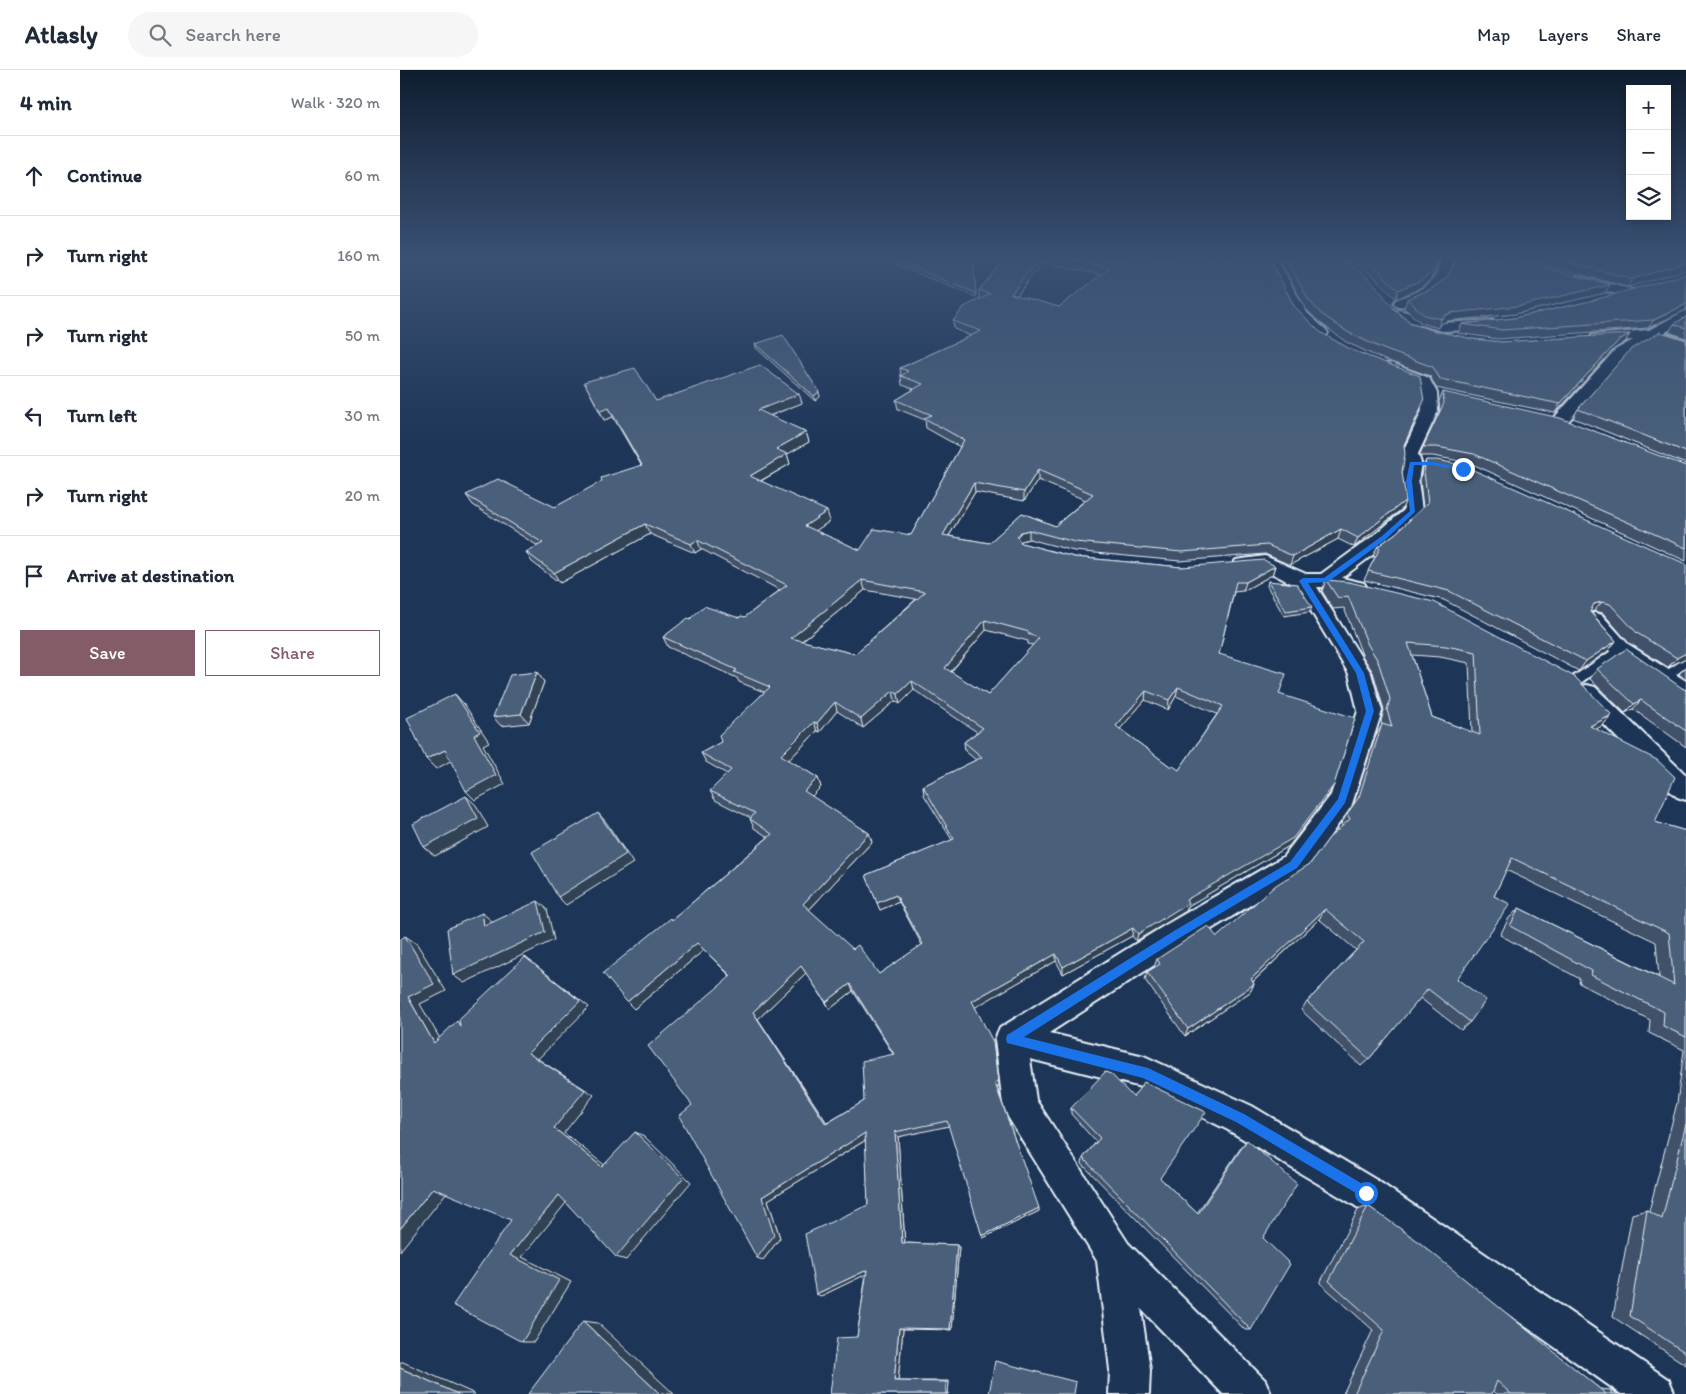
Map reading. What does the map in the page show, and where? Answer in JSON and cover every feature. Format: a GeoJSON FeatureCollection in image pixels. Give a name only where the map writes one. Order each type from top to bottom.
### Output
{"type":"FeatureCollection","features":[{"type":"Feature","properties":{"kind":"street"},"geometry":{"type":"LineString","coordinates":[[1307,321],[1325,337],[1334,341]]}},
{"type":"Feature","properties":{"kind":"street"},"geometry":{"type":"LineString","coordinates":[[1408,321],[1415,328],[1462,340]]}},
{"type":"Feature","properties":{"kind":"street"},"geometry":{"type":"LineString","coordinates":[[1428,321],[1442,327],[1478,326],[1509,321]]}},
{"type":"Feature","properties":{"kind":"street"},"geometry":{"type":"LineString","coordinates":[[1560,421],[1620,353],[1675,321]]}},
{"type":"Feature","properties":{"kind":"street"},"geometry":{"type":"LineString","coordinates":[[1585,338],[1653,334],[1686,345]]}},
{"type":"Feature","properties":{"kind":"street"},"geometry":{"type":"LineString","coordinates":[[1314,580],[1384,537],[1413,511],[1409,481],[1412,463],[1410,454],[1430,411],[1429,393],[1424,381],[1374,361]]}},
{"type":"Feature","properties":{"kind":"street"},"geometry":{"type":"LineString","coordinates":[[1429,393],[1448,397]]}},
{"type":"Feature","properties":{"kind":"street"},"geometry":{"type":"LineString","coordinates":[[1541,417],[1560,421],[1578,428]]}},
{"type":"Feature","properties":{"kind":"street"},"geometry":{"type":"LineString","coordinates":[[1412,463],[1433,463]]}},
{"type":"Feature","properties":{"kind":"street"},"geometry":{"type":"LineString","coordinates":[[1227,565],[1265,562],[1314,580],[1381,594]]}},
{"type":"Feature","properties":{"kind":"street"},"geometry":{"type":"LineString","coordinates":[[1011,1039],[1177,934],[1293,865],[1342,800],[1370,711],[1360,673],[1314,580]]}},
{"type":"Feature","properties":{"kind":"street"},"geometry":{"type":"LineString","coordinates":[[1595,620],[1620,649],[1665,677],[1686,693]]}},
{"type":"Feature","properties":{"kind":"street"},"geometry":{"type":"LineString","coordinates":[[1566,676],[1686,790]]}},
{"type":"Feature","properties":{"kind":"street"},"geometry":{"type":"LineString","coordinates":[[1011,1039],[1020,1105],[1116,1256],[1251,1394]]}},
{"type":"Feature","properties":{"kind":"street"},"geometry":{"type":"LineString","coordinates":[[1011,1039],[1144,1072],[1240,1118],[1366,1193],[1655,1394]]}},
{"type":"Feature","properties":{"kind":"street"},"geometry":{"type":"LineString","coordinates":[[1116,1256],[1130,1370],[1129,1394]]}},
{"type":"Feature","properties":{"kind":"lane"},"geometry":{"type":"LineString","coordinates":[[1566,676],[1620,649]]}},
{"type":"Feature","properties":{"kind":"lane"},"geometry":{"type":"LineString","coordinates":[[1665,677],[1686,662]]}},
{"type":"Feature","properties":{"kind":"building"},"geometry":{"type":"Polygon","coordinates":[[[953,321],[1309,321],[1320,332],[1352,350],[1420,376],[1424,401],[1404,445],[1405,454],[1402,472],[1406,500],[1358,538],[1341,529],[1293,556],[1267,545],[1182,552],[1075,542],[1029,530],[1021,532],[1017,537],[1021,543],[1074,557],[1182,567],[1264,560],[1275,566],[1246,582],[1236,582],[1219,654],[1286,674],[1279,694],[1355,718],[1334,785],[1293,838],[1186,900],[1188,903],[1138,934],[1133,928],[1063,967],[1056,954],[972,1001],[993,1042],[998,1081],[995,1083],[1039,1208],[982,1236],[947,1121],[895,1132],[902,1243],[957,1245],[950,1329],[899,1328],[894,1381],[946,1382],[946,1394],[830,1394],[837,1338],[857,1337],[867,1270],[816,1294],[805,1234],[868,1205],[865,1133],[762,1197],[774,1235],[757,1258],[679,1116],[692,1105],[648,1046],[731,976],[697,943],[627,1002],[603,973],[671,918],[672,920],[772,834],[750,819],[755,813],[710,791],[731,770],[701,753],[721,742],[719,735],[770,687],[734,672],[737,670],[663,637],[688,618],[690,619],[704,606],[739,618],[741,616],[745,617],[787,585],[697,540],[691,544],[645,524],[554,573],[526,552],[543,543],[466,495],[498,479],[555,507],[602,481],[601,478],[642,465],[609,408],[600,411],[584,382],[635,368],[656,401],[760,365],[799,394],[758,410],[806,432],[776,449],[787,454],[750,476],[827,511],[805,526],[860,550],[874,529],[911,535],[964,440],[924,418],[932,415],[896,400],[923,384],[901,376],[908,371],[900,368],[981,331],[953,321]],[[1038,470],[1024,492],[974,483],[943,535],[989,543],[1022,513],[1055,526],[1093,494],[1038,470]],[[862,580],[791,638],[855,654],[925,592],[862,580]],[[985,620],[945,668],[988,695],[1039,638],[1028,634],[1029,632],[985,620]],[[912,681],[898,694],[893,691],[861,719],[835,702],[817,723],[814,722],[781,755],[818,778],[804,791],[869,833],[803,904],[853,949],[858,945],[879,974],[923,944],[896,895],[877,903],[866,875],[954,839],[923,786],[982,757],[964,742],[983,728],[912,681]],[[1178,687],[1169,700],[1146,691],[1116,726],[1171,767],[1173,766],[1179,770],[1223,706],[1178,687]],[[801,966],[753,1012],[826,1124],[864,1101],[862,1061],[894,1054],[850,984],[826,1002],[801,966]]]}},
{"type":"Feature","properties":{"kind":"building"},"geometry":{"type":"Polygon","coordinates":[[[1331,321],[1408,321],[1412,324],[1435,331],[1473,339],[1502,342],[1630,334],[1619,340],[1560,404],[1440,379],[1433,367],[1383,349],[1349,333],[1331,321]]]}},
{"type":"Feature","properties":{"kind":"building"},"geometry":{"type":"Polygon","coordinates":[[[1490,321],[1642,321],[1502,330],[1462,324],[1490,321]]]}},
{"type":"Feature","properties":{"kind":"building"},"geometry":{"type":"Polygon","coordinates":[[[1680,321],[1686,321],[1686,328],[1674,324],[1680,321]]]}},
{"type":"Feature","properties":{"kind":"building"},"geometry":{"type":"Polygon","coordinates":[[[1660,332],[1686,340],[1686,452],[1578,409],[1631,349],[1660,332]]]}},
{"type":"Feature","properties":{"kind":"building"},"geometry":{"type":"Polygon","coordinates":[[[783,335],[819,392],[814,396],[755,344],[783,335]]]}},
{"type":"Feature","properties":{"kind":"building"},"geometry":{"type":"Polygon","coordinates":[[[1443,392],[1560,418],[1686,466],[1686,548],[1474,454],[1437,447],[1424,447],[1444,403],[1443,392]]]}},
{"type":"Feature","properties":{"kind":"building"},"geometry":{"type":"Polygon","coordinates":[[[1426,460],[1437,460],[1462,465],[1686,564],[1686,653],[1677,658],[1637,633],[1610,604],[1602,602],[1594,604],[1590,612],[1616,641],[1586,661],[1449,591],[1368,571],[1380,548],[1377,547],[1396,533],[1428,503],[1424,472],[1426,460]]]}},
{"type":"Feature","properties":{"kind":"building"},"geometry":{"type":"Polygon","coordinates":[[[1326,580],[1349,582],[1434,602],[1575,677],[1612,715],[1590,726],[1657,760],[1675,777],[1655,822],[1686,831],[1686,1037],[1663,1026],[1664,1012],[1591,975],[1592,971],[1510,926],[1519,908],[1674,985],[1669,933],[1512,858],[1494,896],[1510,904],[1457,979],[1486,1000],[1470,1022],[1428,989],[1369,1059],[1307,1002],[1364,942],[1325,909],[1251,979],[1254,984],[1188,1029],[1147,972],[1160,964],[1157,959],[1208,926],[1217,937],[1276,885],[1310,864],[1329,838],[1350,819],[1347,814],[1359,797],[1382,724],[1392,727],[1387,710],[1390,699],[1378,661],[1368,645],[1348,596],[1338,598],[1326,580]],[[1408,643],[1432,717],[1480,735],[1476,652],[1446,646],[1408,643]]]}},
{"type":"Feature","properties":{"kind":"building"},"geometry":{"type":"Polygon","coordinates":[[[1268,581],[1297,584],[1312,607],[1286,611],[1268,581]]]}},
{"type":"Feature","properties":{"kind":"building"},"geometry":{"type":"Polygon","coordinates":[[[1626,649],[1686,690],[1686,731],[1641,700],[1634,704],[1597,669],[1626,649]]]}},
{"type":"Feature","properties":{"kind":"building"},"geometry":{"type":"Polygon","coordinates":[[[537,672],[521,714],[493,717],[510,675],[537,672]]]}},
{"type":"Feature","properties":{"kind":"building"},"geometry":{"type":"Polygon","coordinates":[[[455,694],[480,732],[474,735],[496,775],[466,791],[445,750],[426,759],[407,718],[455,694]]]}},
{"type":"Feature","properties":{"kind":"building"},"geometry":{"type":"Polygon","coordinates":[[[466,796],[478,818],[424,847],[413,824],[466,796]]]}},
{"type":"Feature","properties":{"kind":"building"},"geometry":{"type":"Polygon","coordinates":[[[598,813],[626,854],[558,897],[532,852],[598,813]]]}},
{"type":"Feature","properties":{"kind":"building"},"geometry":{"type":"Polygon","coordinates":[[[538,901],[545,932],[453,975],[447,929],[482,913],[484,926],[538,901]]]}},
{"type":"Feature","properties":{"kind":"building"},"geometry":{"type":"Polygon","coordinates":[[[405,936],[434,984],[408,997],[434,1043],[457,1021],[460,1026],[459,1019],[525,957],[580,1001],[528,1053],[585,1090],[554,1128],[602,1167],[635,1132],[683,1178],[616,1257],[559,1195],[510,1255],[559,1280],[522,1342],[453,1305],[511,1220],[433,1188],[400,1229],[400,940],[405,936]]]}},
{"type":"Feature","properties":{"kind":"building"},"geometry":{"type":"Polygon","coordinates":[[[1105,1072],[1111,1074],[1133,1097],[1144,1082],[1206,1112],[1160,1178],[1198,1214],[1247,1140],[1297,1184],[1263,1238],[1290,1264],[1251,1330],[1083,1158],[1100,1138],[1071,1108],[1105,1072]]]}},
{"type":"Feature","properties":{"kind":"building"},"geometry":{"type":"Polygon","coordinates":[[[1686,1124],[1686,1353],[1630,1316],[1647,1210],[1662,1219],[1686,1124]]]}},
{"type":"Feature","properties":{"kind":"building"},"geometry":{"type":"Polygon","coordinates":[[[1368,1206],[1415,1239],[1606,1394],[1511,1394],[1497,1381],[1492,1394],[1354,1394],[1384,1330],[1329,1281],[1368,1206]]]}},
{"type":"Feature","properties":{"kind":"building"},"geometry":{"type":"Polygon","coordinates":[[[583,1321],[660,1394],[528,1394],[583,1321]]]}},
{"type":"Feature","properties":{"kind":"building"},"geometry":{"type":"Polygon","coordinates":[[[995,1361],[1076,1382],[1074,1394],[989,1394],[995,1361]]]}},
{"type":"Feature","properties":{"kind":"building"},"geometry":{"type":"Polygon","coordinates":[[[400,1368],[458,1394],[400,1394],[400,1368]]]}},
{"type":"Feature","properties":{"kind":"route"},"geometry":{"type":"LineString","coordinates":[[1366,1193],[1240,1118],[1144,1072],[1011,1039],[1177,934],[1293,865],[1342,800],[1370,711],[1360,673],[1303,581],[1326,580],[1384,537],[1413,511],[1409,481],[1412,463],[1433,463],[1463,469]]}}]}
